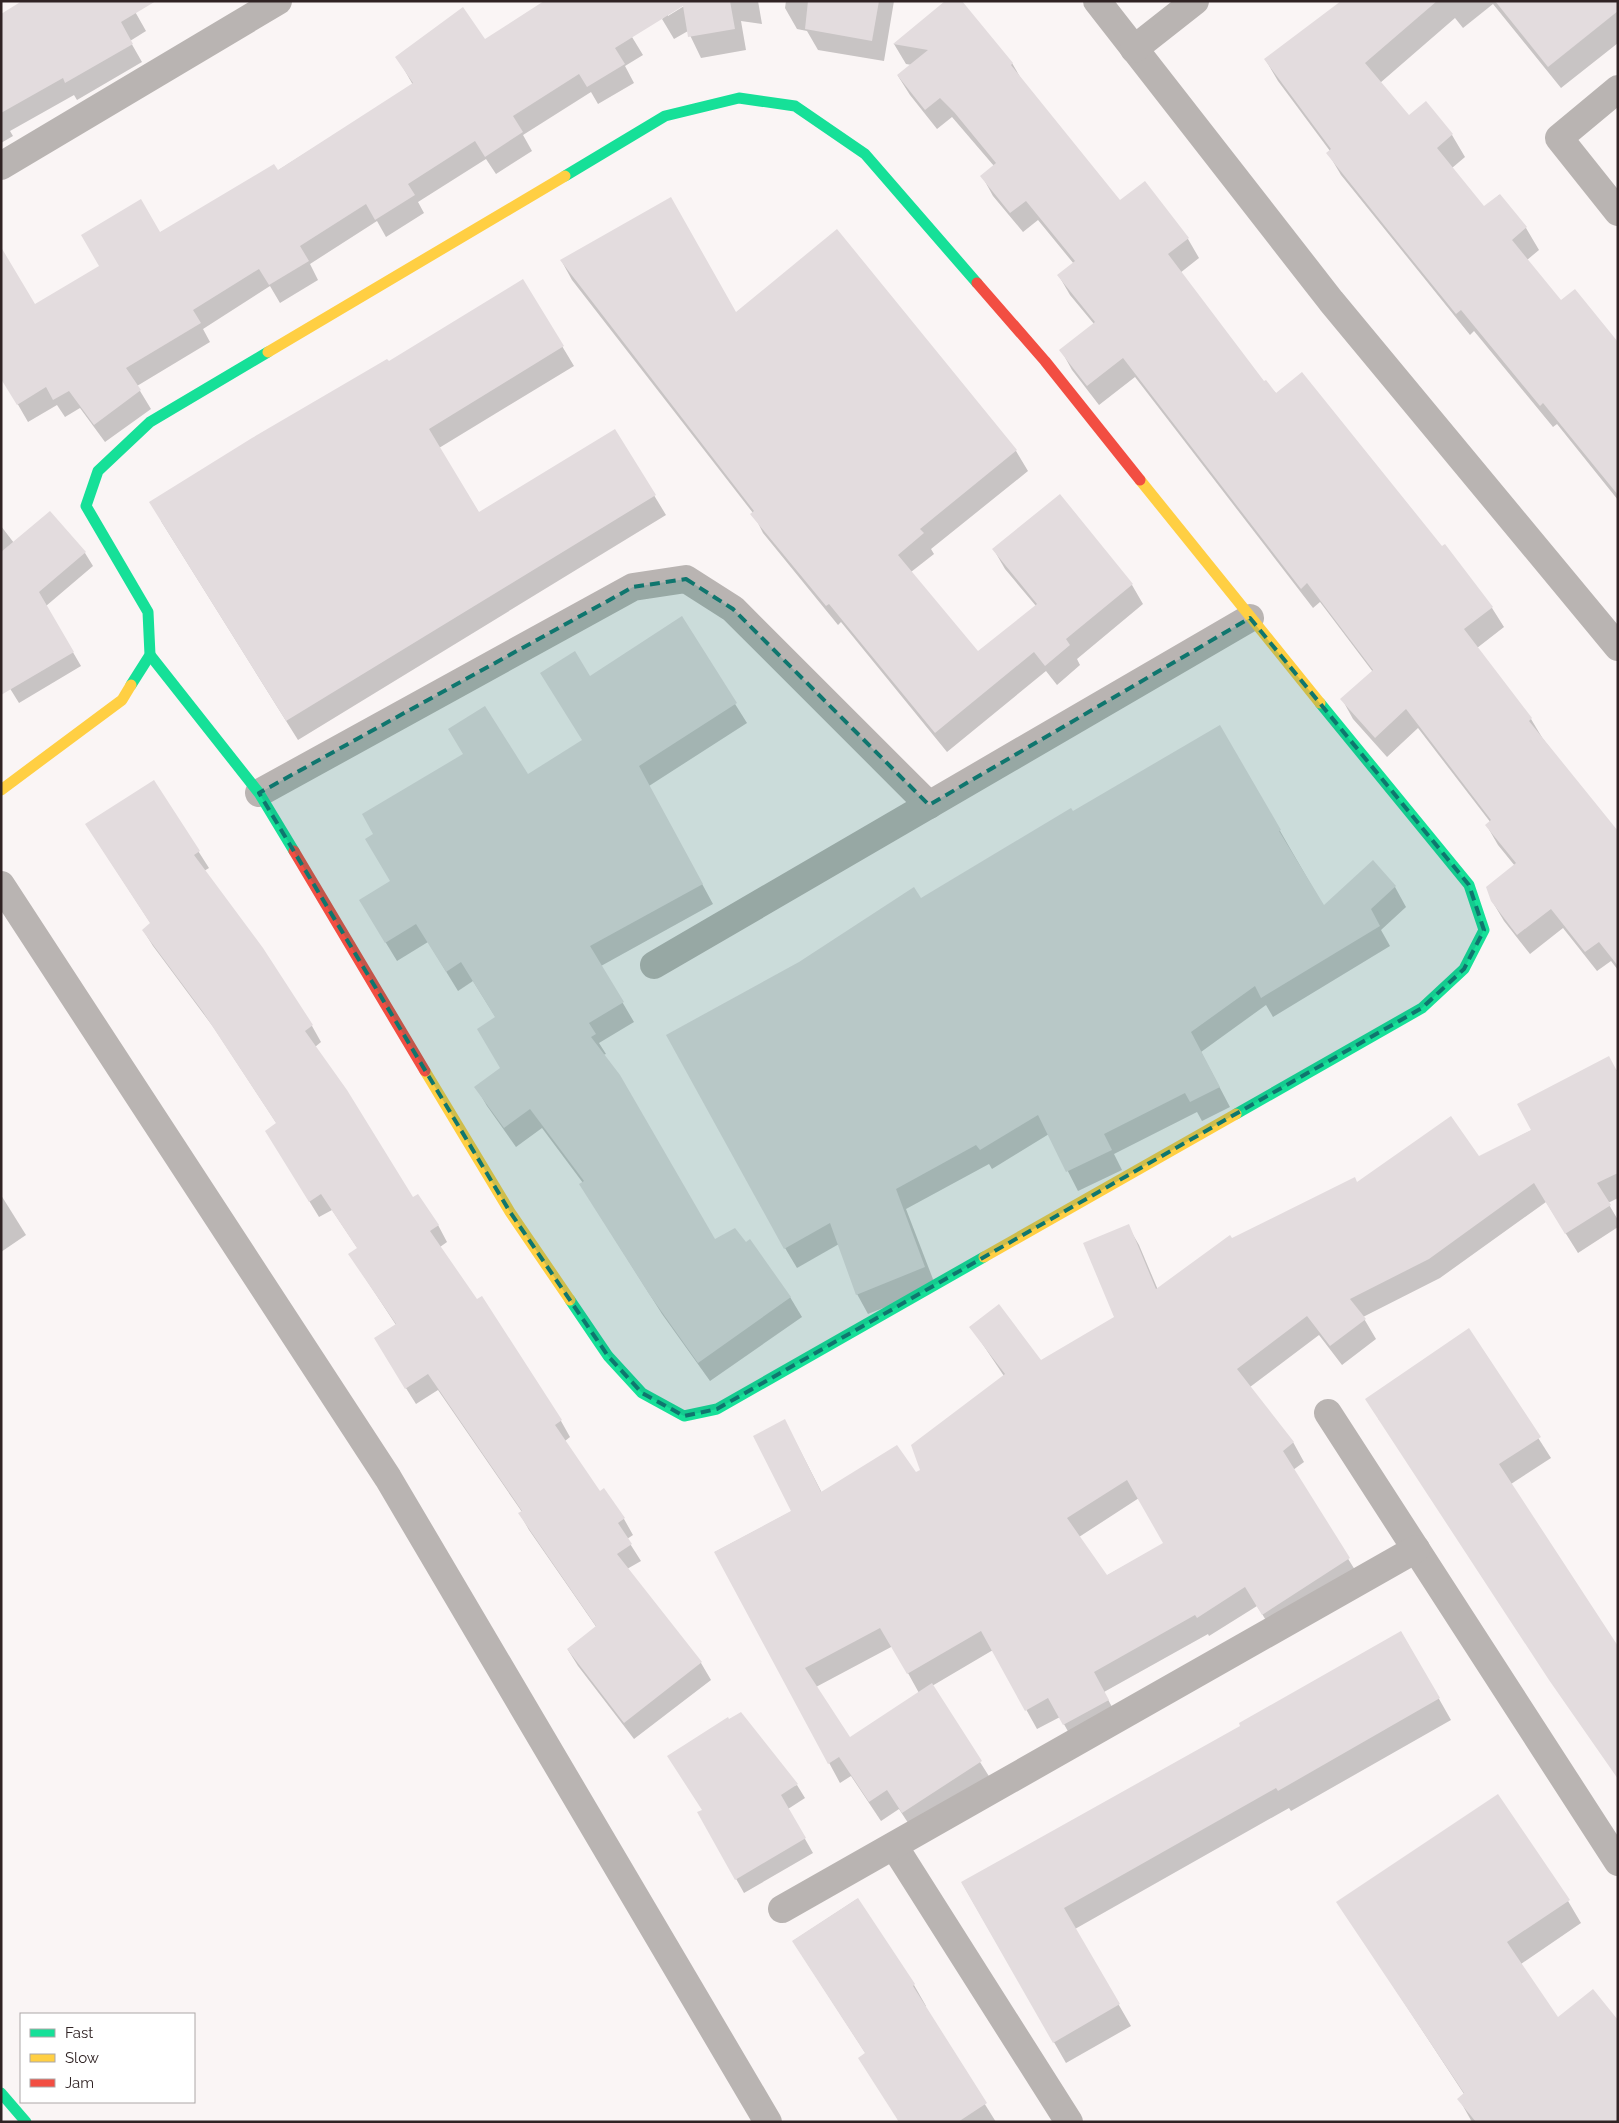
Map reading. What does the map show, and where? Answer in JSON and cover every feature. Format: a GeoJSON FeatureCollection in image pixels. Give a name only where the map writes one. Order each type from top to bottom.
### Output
{"type":"FeatureCollection","features":[{"type":"Feature","properties":{"kind":"street"},"geometry":{"type":"LineString","coordinates":[[1,166],[278,1]]}},
{"type":"Feature","properties":{"kind":"street"},"geometry":{"type":"LineString","coordinates":[[1097,1],[1331,301],[1618,647]]}},
{"type":"Feature","properties":{"kind":"street"},"geometry":{"type":"LineString","coordinates":[[1134,49],[1195,1]]}},
{"type":"Feature","properties":{"kind":"street"},"geometry":{"type":"LineString","coordinates":[[1618,89],[1559,138],[1618,212]]}},
{"type":"Feature","properties":{"kind":"street"},"geometry":{"type":"LineString","coordinates":[[1,790],[122,700],[150,655],[148,612],[86,506],[98,471],[150,422],[665,116],[739,98],[795,106],[865,154],[1045,361],[1250,618],[1469,885],[1484,930],[1464,969],[1422,1008],[717,1409],[684,1416],[642,1392],[608,1356],[510,1212],[259,793],[150,655]]}},
{"type":"Feature","properties":{"kind":"street"},"geometry":{"type":"LineString","coordinates":[[259,793],[633,588],[686,579],[733,609],[929,804]]}},
{"type":"Feature","properties":{"kind":"street"},"geometry":{"type":"LineString","coordinates":[[654,965],[1250,618]]}},
{"type":"Feature","properties":{"kind":"street"},"geometry":{"type":"LineString","coordinates":[[1,885],[388,1478],[768,2122]]}},
{"type":"Feature","properties":{"kind":"street"},"geometry":{"type":"LineString","coordinates":[[1328,1413],[1618,1862]]}},
{"type":"Feature","properties":{"kind":"street"},"geometry":{"type":"LineString","coordinates":[[782,1909],[1416,1549]]}},
{"type":"Feature","properties":{"kind":"street"},"geometry":{"type":"LineString","coordinates":[[894,1846],[1069,2122]]}},
{"type":"Feature","properties":{"kind":"street"},"geometry":{"type":"LineString","coordinates":[[1,2093],[26,2122]]}},
{"type":"Feature","properties":{"kind":"highlighted area"},"geometry":{"type":"Polygon","coordinates":[[[686,579],[733,609],[929,805],[1250,618],[1469,885],[1484,930],[1464,969],[1422,1008],[717,1409],[684,1416],[642,1393],[608,1356],[510,1212],[259,793],[633,587],[686,579]]]}},
{"type":"Feature","properties":{"kind":"building"},"geometry":{"type":"Polygon","coordinates":[[[22,1],[156,1],[121,22],[133,44],[65,83],[63,78],[1,113],[1,14],[22,1]]]}},
{"type":"Feature","properties":{"kind":"building"},"geometry":{"type":"Polygon","coordinates":[[[544,1],[730,1],[735,29],[688,37],[683,6],[615,48],[625,64],[587,87],[579,74],[513,116],[523,132],[485,157],[475,141],[408,184],[415,195],[375,220],[366,204],[300,246],[309,261],[269,285],[259,269],[193,310],[201,323],[126,368],[141,390],[94,425],[69,391],[53,400],[46,387],[17,405],[1,379],[1,247],[35,304],[99,266],[81,235],[141,199],[160,232],[274,164],[278,170],[413,83],[395,57],[463,7],[485,39],[544,1]]]}},
{"type":"Feature","properties":{"kind":"building"},"geometry":{"type":"Polygon","coordinates":[[[808,1],[879,1],[872,41],[805,29],[808,1]]]}},
{"type":"Feature","properties":{"kind":"building"},"geometry":{"type":"Polygon","coordinates":[[[945,1],[962,1],[1120,200],[1145,181],[1189,238],[1168,254],[1264,381],[1266,380],[1276,393],[1302,372],[1442,546],[1445,544],[1493,607],[1464,629],[1532,718],[1529,721],[1618,831],[1618,966],[1599,942],[1585,952],[1551,909],[1517,935],[1491,901],[1486,887],[1516,863],[1485,825],[1491,820],[1406,709],[1375,738],[1340,699],[1373,670],[1307,583],[1301,589],[1123,358],[1087,386],[1059,350],[1095,322],[1057,275],[1075,261],[1026,201],[1010,213],[980,176],[996,163],[954,112],[940,98],[925,110],[897,75],[928,50],[893,44],[945,1]]]}},
{"type":"Feature","properties":{"kind":"building"},"geometry":{"type":"Polygon","coordinates":[[[1341,1],[1437,1],[1365,63],[1409,115],[1426,101],[1453,134],[1437,148],[1484,206],[1500,194],[1527,227],[1512,240],[1561,300],[1575,289],[1618,342],[1618,495],[1543,403],[1540,406],[1461,310],[1456,314],[1326,153],[1331,149],[1264,59],[1341,1]]]}},
{"type":"Feature","properties":{"kind":"building"},"geometry":{"type":"Polygon","coordinates":[[[1495,1],[1618,1],[1618,11],[1548,67],[1495,1]]]}},
{"type":"Feature","properties":{"kind":"building"},"geometry":{"type":"Polygon","coordinates":[[[671,197],[736,312],[837,229],[1017,450],[920,529],[924,533],[898,555],[978,651],[1037,604],[992,549],[1060,494],[1133,584],[1066,639],[1070,645],[1045,666],[1034,652],[935,733],[829,604],[826,606],[750,514],[754,511],[560,260],[671,197]]]}},
{"type":"Feature","properties":{"kind":"building"},"geometry":{"type":"Polygon","coordinates":[[[523,279],[564,346],[429,429],[479,512],[615,429],[656,495],[286,721],[149,502],[252,438],[387,359],[389,361],[523,279]]]}},
{"type":"Feature","properties":{"kind":"building"},"geometry":{"type":"Polygon","coordinates":[[[50,511],[86,552],[39,592],[74,652],[1,695],[1,552],[50,511]]]}},
{"type":"Feature","properties":{"kind":"building"},"geometry":{"type":"Polygon","coordinates":[[[682,616],[737,703],[639,766],[703,884],[590,946],[624,1002],[589,1023],[596,1034],[591,1037],[620,1075],[715,1239],[735,1228],[746,1242],[750,1239],[791,1297],[698,1363],[649,1294],[579,1184],[584,1181],[530,1109],[504,1128],[474,1087],[500,1068],[477,1029],[495,1017],[461,962],[446,972],[416,924],[385,943],[359,900],[390,881],[365,839],[373,834],[362,814],[463,754],[448,729],[485,706],[528,774],[582,740],[540,673],[575,651],[590,676],[682,616]]]}},
{"type":"Feature","properties":{"kind":"building"},"geometry":{"type":"Polygon","coordinates":[[[1220,725],[1281,830],[1279,831],[1324,905],[1373,860],[1396,886],[1371,909],[1380,926],[1261,998],[1255,986],[1191,1032],[1220,1087],[1190,1102],[1185,1093],[1104,1134],[1112,1150],[1066,1172],[1038,1115],[980,1150],[976,1145],[896,1189],[925,1267],[856,1295],[830,1223],[784,1249],[666,1035],[799,962],[914,887],[921,898],[1071,808],[1073,811],[1220,725]]]}},
{"type":"Feature","properties":{"kind":"building"},"geometry":{"type":"Polygon","coordinates":[[[154,780],[200,851],[194,855],[263,948],[313,1025],[305,1031],[347,1090],[413,1197],[418,1194],[439,1225],[430,1231],[477,1299],[482,1296],[562,1420],[555,1425],[600,1491],[604,1488],[625,1518],[618,1523],[632,1544],[617,1554],[702,1662],[624,1723],[567,1649],[596,1626],[518,1513],[522,1511],[428,1374],[405,1389],[374,1338],[396,1324],[348,1254],[357,1248],[321,1194],[309,1202],[265,1131],[276,1123],[203,1012],[142,930],[150,923],[85,824],[154,780]]]}},
{"type":"Feature","properties":{"kind":"building"},"geometry":{"type":"Polygon","coordinates":[[[1609,1056],[1618,1073],[1618,1173],[1597,1183],[1611,1205],[1565,1234],[1534,1183],[1429,1259],[1350,1299],[1366,1319],[1330,1346],[1307,1316],[1237,1369],[1294,1442],[1283,1451],[1350,1558],[1262,1615],[1245,1587],[1197,1618],[1195,1615],[1094,1672],[1109,1700],[1063,1725],[1048,1698],[1025,1711],[981,1631],[907,1674],[880,1628],[805,1668],[850,1737],[932,1683],[982,1761],[902,1813],[887,1790],[869,1802],[839,1757],[828,1764],[714,1552],[791,1511],[753,1436],[785,1419],[821,1492],[897,1445],[916,1472],[920,1470],[911,1445],[1005,1374],[969,1327],[999,1304],[1041,1360],[1114,1317],[1083,1243],[1129,1224],[1156,1289],[1230,1235],[1232,1238],[1355,1177],[1357,1182],[1451,1116],[1479,1156],[1531,1130],[1517,1104],[1609,1056]],[[1127,1480],[1067,1518],[1107,1575],[1163,1543],[1127,1480]]]}},
{"type":"Feature","properties":{"kind":"building"},"geometry":{"type":"Polygon","coordinates":[[[1469,1328],[1541,1437],[1499,1464],[1618,1646],[1618,1779],[1549,1680],[1365,1399],[1469,1328]]]}},
{"type":"Feature","properties":{"kind":"building"},"geometry":{"type":"Polygon","coordinates":[[[1401,1631],[1440,1698],[1278,1791],[1276,1788],[1064,1908],[1120,2004],[1053,2043],[961,1882],[1240,1726],[1239,1723],[1401,1631]]]}},
{"type":"Feature","properties":{"kind":"building"},"geometry":{"type":"Polygon","coordinates":[[[741,1712],[798,1784],[781,1795],[806,1838],[735,1880],[697,1812],[702,1810],[667,1756],[728,1717],[729,1719],[741,1712]]]}},
{"type":"Feature","properties":{"kind":"building"},"geometry":{"type":"Polygon","coordinates":[[[1498,1794],[1570,1900],[1507,1942],[1558,2017],[1593,1989],[1618,2020],[1618,2122],[1476,2122],[1457,2099],[1464,2093],[1336,1902],[1498,1794]]]}},
{"type":"Feature","properties":{"kind":"building"},"geometry":{"type":"Polygon","coordinates":[[[858,1898],[915,1984],[913,1986],[987,2103],[958,2122],[899,2122],[858,2058],[865,2053],[792,1941],[858,1898]]]}},
{"type":"Feature","properties":{"kind":"traffic: fast"},"geometry":{"type":"LineString","coordinates":[[565,176],[665,116],[739,98],[795,106],[865,154],[977,283]]}},
{"type":"Feature","properties":{"kind":"traffic: fast"},"geometry":{"type":"LineString","coordinates":[[131,685],[150,655],[148,612],[86,506],[98,471],[150,422],[268,352]]}},
{"type":"Feature","properties":{"kind":"traffic: fast"},"geometry":{"type":"LineString","coordinates":[[150,655],[259,793],[294,851]]}},
{"type":"Feature","properties":{"kind":"traffic: fast"},"geometry":{"type":"LineString","coordinates":[[1236,1114],[1422,1008],[1464,969],[1484,930],[1469,885],[1320,703]]}},
{"type":"Feature","properties":{"kind":"traffic: fast"},"geometry":{"type":"LineString","coordinates":[[570,1300],[608,1356],[642,1393],[684,1416],[717,1409],[984,1257]]}},
{"type":"Feature","properties":{"kind":"traffic: fast"},"geometry":{"type":"LineString","coordinates":[[1,2093],[26,2122]]}},
{"type":"Feature","properties":{"kind":"traffic: slow"},"geometry":{"type":"LineString","coordinates":[[268,352],[565,176]]}},
{"type":"Feature","properties":{"kind":"traffic: slow"},"geometry":{"type":"LineString","coordinates":[[1140,480],[1320,703]]}},
{"type":"Feature","properties":{"kind":"traffic: slow"},"geometry":{"type":"LineString","coordinates":[[1,790],[122,700],[131,685]]}},
{"type":"Feature","properties":{"kind":"traffic: slow"},"geometry":{"type":"LineString","coordinates":[[425,1071],[510,1212],[570,1300]]}},
{"type":"Feature","properties":{"kind":"traffic: slow"},"geometry":{"type":"LineString","coordinates":[[984,1257],[1236,1114]]}},
{"type":"Feature","properties":{"kind":"traffic: jam"},"geometry":{"type":"LineString","coordinates":[[977,283],[1045,361],[1140,480]]}},
{"type":"Feature","properties":{"kind":"traffic: jam"},"geometry":{"type":"LineString","coordinates":[[294,851],[425,1071]]}}]}
